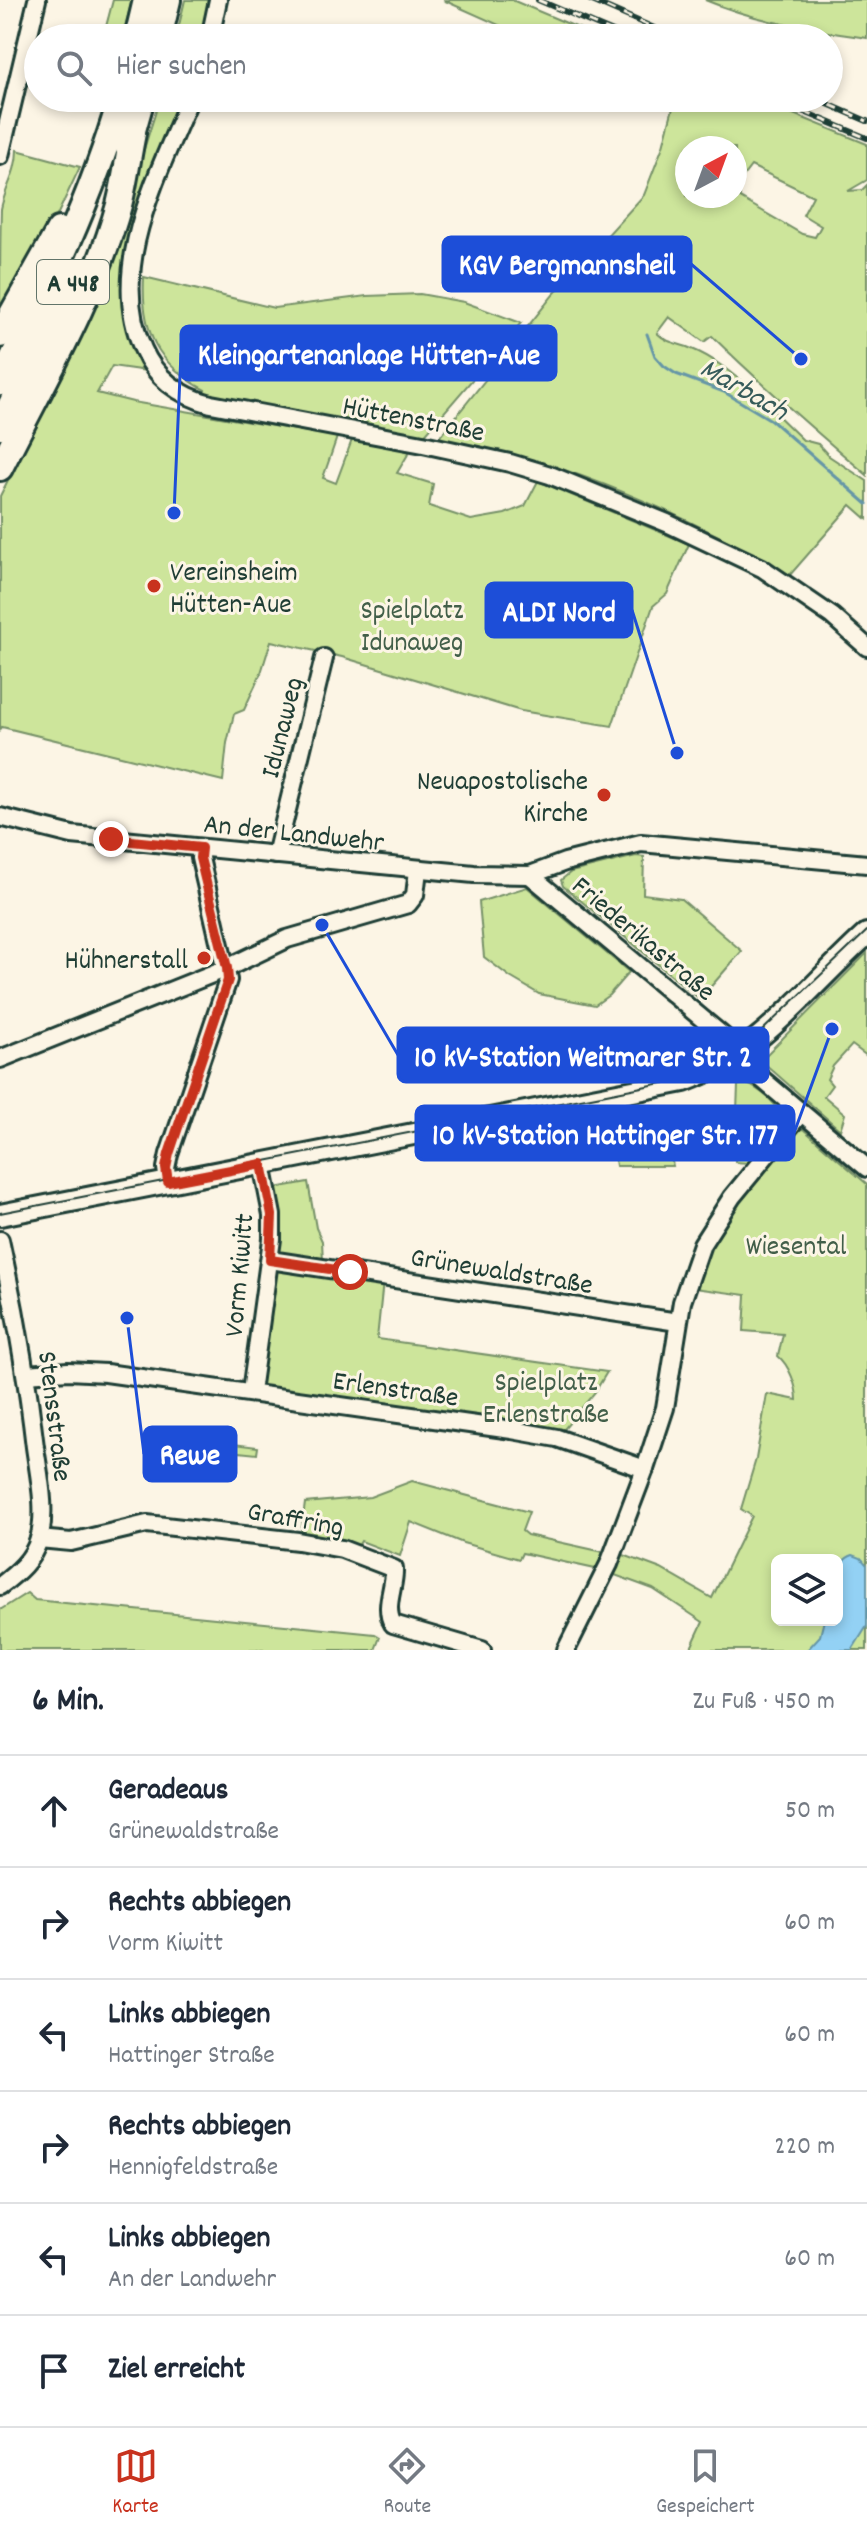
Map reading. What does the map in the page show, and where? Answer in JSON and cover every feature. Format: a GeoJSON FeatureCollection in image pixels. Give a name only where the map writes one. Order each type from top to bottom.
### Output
{"type":"FeatureCollection","features":[{"type":"Feature","properties":{"kind":"highway"},"geometry":{"type":"LineString","coordinates":[[140,24],[146,0]]}},
{"type":"Feature","properties":{"kind":"highway"},"geometry":{"type":"LineString","coordinates":[[162,24],[168,0]]}},
{"type":"Feature","properties":{"kind":"highway","name":"A 448"},"geometry":{"type":"LineString","coordinates":[[0,383],[56,270],[101,160],[116,112]]}},
{"type":"Feature","properties":{"kind":"highway","name":"A 448"},"geometry":{"type":"LineString","coordinates":[[0,426],[86,255],[138,112]]}},
{"type":"Feature","properties":{"kind":"highway"},"geometry":{"type":"LineString","coordinates":[[0,468],[59,356],[98,263],[119,205],[133,133]]}},
{"type":"Feature","properties":{"kind":"highway"},"geometry":{"type":"LineString","coordinates":[[0,335],[101,160]]}},
{"type":"Feature","properties":{"kind":"main road"},"geometry":{"type":"LineString","coordinates":[[0,1215],[669,1085],[708,1073],[738,1055],[867,934]]}},
{"type":"Feature","properties":{"kind":"street"},"geometry":{"type":"LineString","coordinates":[[31,24],[37,0]]}},
{"type":"Feature","properties":{"kind":"street"},"geometry":{"type":"LineString","coordinates":[[213,24],[218,0]]}},
{"type":"Feature","properties":{"kind":"street"},"geometry":{"type":"LineString","coordinates":[[0,156],[24,55]]}},
{"type":"Feature","properties":{"kind":"street","name":"Hüttenstraße"},"geometry":{"type":"LineString","coordinates":[[184,112],[143,217],[131,282],[131,307],[138,338],[149,362],[171,386],[192,399],[211,404],[437,447],[550,475],[602,495],[762,568],[832,616],[867,647]]}},
{"type":"Feature","properties":{"kind":"street","name":"Idunaweg"},"geometry":{"type":"LineString","coordinates":[[276,855],[324,658]]}},
{"type":"Feature","properties":{"kind":"street","name":"An der Landwehr"},"geometry":{"type":"LineString","coordinates":[[0,817],[72,835],[418,870],[530,875],[565,862],[641,843],[867,864]]}},
{"type":"Feature","properties":{"kind":"street"},"geometry":{"type":"LineString","coordinates":[[168,1182],[166,1168],[169,1154],[228,980],[200,858],[201,848]]}},
{"type":"Feature","properties":{"kind":"street"},"geometry":{"type":"LineString","coordinates":[[0,1059],[227,968],[287,939],[408,904],[415,895],[418,870]]}},
{"type":"Feature","properties":{"kind":"street","name":"Friederikastraße"},"geometry":{"type":"LineString","coordinates":[[530,875],[723,1036],[738,1055],[801,1113],[867,1168]]}},
{"type":"Feature","properties":{"kind":"street"},"geometry":{"type":"LineString","coordinates":[[566,1650],[609,1564],[645,1469],[665,1408],[678,1322],[702,1244],[732,1197],[801,1113]]}},
{"type":"Feature","properties":{"kind":"street","name":"Vorm Kiwitt"},"geometry":{"type":"LineString","coordinates":[[251,1392],[270,1260],[272,1215],[262,1164]]}},
{"type":"Feature","properties":{"kind":"street","name":"Stensstraße"},"geometry":{"type":"LineString","coordinates":[[0,1240],[26,1374],[41,1495],[39,1539]]}},
{"type":"Feature","properties":{"kind":"street","name":"Grünewaldstraße"},"geometry":{"type":"LineString","coordinates":[[270,1260],[678,1322]]}},
{"type":"Feature","properties":{"kind":"street","name":"Erlenstraße"},"geometry":{"type":"LineString","coordinates":[[26,1374],[68,1371],[106,1373],[557,1438],[645,1469]]}},
{"type":"Feature","properties":{"kind":"street","name":"Graffring"},"geometry":{"type":"LineString","coordinates":[[39,1539],[71,1542],[147,1524],[271,1537],[342,1549],[394,1569],[388,1607],[393,1624],[482,1650]]}},
{"type":"Feature","properties":{"kind":"street"},"geometry":{"type":"LineString","coordinates":[[0,1586],[28,1562],[39,1539]]}},
{"type":"Feature","properties":{"kind":"green space"},"geometry":{"type":"Polygon","coordinates":[[[113,0],[132,0],[126,24],[107,24],[113,0]]]}},
{"type":"Feature","properties":{"kind":"green space"},"geometry":{"type":"Polygon","coordinates":[[[185,0],[213,0],[208,24],[179,24],[185,0]]]}},
{"type":"Feature","properties":{"kind":"green space"},"geometry":{"type":"Polygon","coordinates":[[[443,0],[512,0],[569,24],[497,24],[443,0]]]}},
{"type":"Feature","properties":{"kind":"green space"},"geometry":{"type":"Polygon","coordinates":[[[705,0],[867,0],[867,38],[843,34],[843,24],[785,24],[705,0]]]}},
{"type":"Feature","properties":{"kind":"green space","name":"Spielplatz Idunaweg"},"geometry":{"type":"Polygon","coordinates":[[[156,112],[180,112],[129,251],[147,371],[112,366],[97,393],[337,437],[323,478],[336,483],[352,440],[410,451],[397,473],[433,484],[429,506],[471,520],[505,514],[525,506],[538,481],[689,544],[667,594],[653,606],[612,726],[521,711],[342,657],[271,641],[244,710],[234,714],[223,781],[2,727],[0,730],[0,496],[56,384],[124,213],[156,112]]]}},
{"type":"Feature","properties":{"kind":"green space"},"geometry":{"type":"Polygon","coordinates":[[[672,112],[788,112],[867,144],[867,180],[848,191],[862,190],[867,185],[867,475],[712,336],[704,342],[669,317],[657,333],[720,365],[746,385],[744,389],[768,406],[803,440],[818,444],[829,456],[867,481],[867,519],[851,505],[790,575],[694,524],[590,479],[522,457],[438,439],[553,295],[644,195],[663,146],[672,112]]]}},
{"type":"Feature","properties":{"kind":"green space"},"geometry":{"type":"Polygon","coordinates":[[[17,150],[80,167],[0,321],[1,209],[17,150]]]}},
{"type":"Feature","properties":{"kind":"green space"},"geometry":{"type":"Polygon","coordinates":[[[144,277],[274,308],[367,296],[420,294],[464,302],[521,323],[423,437],[203,395],[205,390],[175,369],[155,344],[146,314],[144,277]]]}},
{"type":"Feature","properties":{"kind":"green space"},"geometry":{"type":"Polygon","coordinates":[[[636,856],[644,857],[643,894],[681,899],[742,951],[700,999],[563,886],[561,880],[571,872],[636,856]]]}},
{"type":"Feature","properties":{"kind":"green space"},"geometry":{"type":"Polygon","coordinates":[[[527,887],[629,972],[609,995],[595,1005],[539,994],[484,957],[479,902],[527,887]]]}},
{"type":"Feature","properties":{"kind":"green space"},"geometry":{"type":"Polygon","coordinates":[[[867,953],[867,1056],[852,1045],[833,1066],[827,1079],[832,1085],[824,1096],[845,1114],[840,1130],[765,1064],[763,1058],[867,953]]]}},
{"type":"Feature","properties":{"kind":"green space"},"geometry":{"type":"Polygon","coordinates":[[[745,1083],[769,1098],[782,1122],[749,1163],[735,1162],[738,1085],[745,1083]]]}},
{"type":"Feature","properties":{"kind":"green space","name":"Wiesental"},"geometry":{"type":"Polygon","coordinates":[[[803,1129],[867,1184],[867,1650],[690,1650],[703,1622],[653,1589],[612,1574],[621,1554],[661,1569],[712,1598],[752,1516],[741,1509],[756,1459],[767,1394],[797,1400],[792,1376],[778,1356],[783,1334],[744,1331],[746,1295],[694,1288],[713,1243],[750,1185],[795,1130],[803,1129]]]}},
{"type":"Feature","properties":{"kind":"green space"},"geometry":{"type":"Polygon","coordinates":[[[666,1135],[673,1166],[616,1166],[612,1140],[666,1135]]]}},
{"type":"Feature","properties":{"kind":"green space"},"geometry":{"type":"Polygon","coordinates":[[[308,1182],[316,1228],[322,1241],[323,1261],[281,1254],[280,1251],[281,1226],[275,1188],[308,1182]]]}},
{"type":"Feature","properties":{"kind":"green space","name":"Spielplatz Erlenstraße"},"geometry":{"type":"Polygon","coordinates":[[[276,1267],[383,1281],[377,1339],[607,1372],[595,1392],[561,1433],[257,1388],[276,1267]]]}},
{"type":"Feature","properties":{"kind":"green space"},"geometry":{"type":"Polygon","coordinates":[[[201,1440],[258,1447],[257,1454],[200,1448],[201,1440]]]}},
{"type":"Feature","properties":{"kind":"green space"},"geometry":{"type":"Polygon","coordinates":[[[412,1481],[529,1512],[522,1531],[527,1535],[608,1553],[600,1570],[522,1553],[519,1559],[463,1543],[411,1522],[400,1556],[361,1541],[357,1548],[301,1533],[305,1503],[370,1497],[412,1481]]]}},
{"type":"Feature","properties":{"kind":"green space"},"geometry":{"type":"Polygon","coordinates":[[[27,1593],[35,1600],[375,1634],[380,1637],[375,1650],[0,1650],[0,1610],[27,1593]]]}},
{"type":"Feature","properties":{"kind":"water"},"geometry":{"type":"Polygon","coordinates":[[[853,1555],[867,1565],[867,1626],[852,1650],[807,1650],[820,1636],[822,1626],[843,1626],[845,1559],[853,1555]]]}},
{"type":"Feature","properties":{"kind":"waterway","name":"Marbach"},"geometry":{"type":"LineString","coordinates":[[647,334],[655,356],[664,366],[676,374],[724,392],[771,420],[867,504]]}},
{"type":"Feature","properties":{"kind":"tram line"},"geometry":{"type":"LineString","coordinates":[[0,1213],[693,1077],[721,1064],[744,1048],[867,931]]}},
{"type":"Feature","properties":{"kind":"railway"},"geometry":{"type":"LineString","coordinates":[[538,0],[594,24]]}},
{"type":"Feature","properties":{"kind":"railway"},"geometry":{"type":"LineString","coordinates":[[590,0],[645,24]]}},
{"type":"Feature","properties":{"kind":"railway"},"geometry":{"type":"LineString","coordinates":[[843,111],[867,121]]}},
{"type":"Feature","properties":{"kind":"railway"},"geometry":{"type":"LineString","coordinates":[[805,112],[867,138]]}},
{"type":"Feature","properties":{"kind":"place","name":"KGV Bergmannsheil"},"geometry":{"type":"Point","coordinates":[801,359]}},
{"type":"Feature","properties":{"kind":"place","name":"Kleingartenanlage Hütten-Aue"},"geometry":{"type":"Point","coordinates":[174,513]}},
{"type":"Feature","properties":{"kind":"place","name":"Vereinsheim Hütten-Aue"},"geometry":{"type":"Point","coordinates":[154,586]}},
{"type":"Feature","properties":{"kind":"place","name":"ALDI Nord"},"geometry":{"type":"Point","coordinates":[677,753]}},
{"type":"Feature","properties":{"kind":"place","name":"Neuapostolische Kirche"},"geometry":{"type":"Point","coordinates":[604,795]}},
{"type":"Feature","properties":{"kind":"place","name":"10 kV-Station Weitmarer Str. 2"},"geometry":{"type":"Point","coordinates":[322,925]}},
{"type":"Feature","properties":{"kind":"place","name":"Hühnerstall"},"geometry":{"type":"Point","coordinates":[204,958]}},
{"type":"Feature","properties":{"kind":"place","name":"10 kV-Station Hattinger Str. 177"},"geometry":{"type":"Point","coordinates":[832,1029]}},
{"type":"Feature","properties":{"kind":"place","name":"Rewe"},"geometry":{"type":"Point","coordinates":[127,1318]}},
{"type":"Feature","properties":{"kind":"route"},"geometry":{"type":"LineString","coordinates":[[111,839],[201,848],[200,858],[227,968],[228,980],[169,1154],[166,1168],[168,1182],[262,1164],[272,1215],[270,1260],[350,1272]]}}]}
